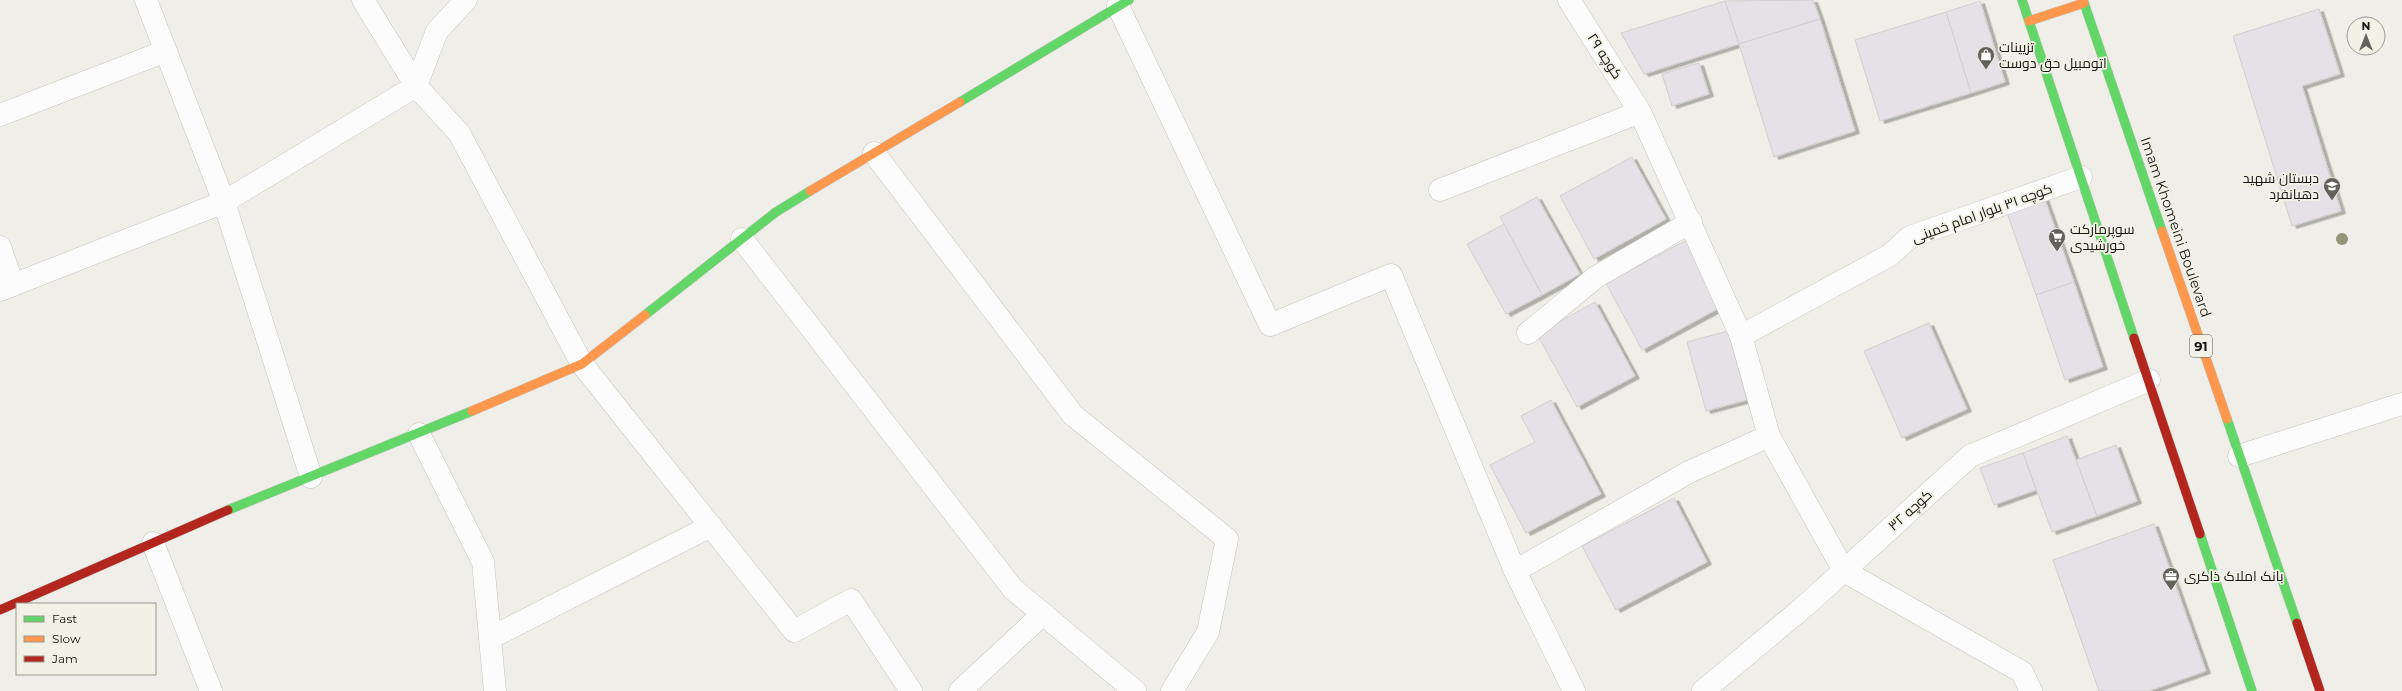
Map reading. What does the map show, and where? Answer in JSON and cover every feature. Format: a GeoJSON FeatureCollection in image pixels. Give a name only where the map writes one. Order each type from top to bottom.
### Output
{"type":"FeatureCollection","features":[{"type":"Feature","properties":{"kind":"main road"},"geometry":{"type":"LineString","coordinates":[[2022,0],[2252,691]]}},
{"type":"Feature","properties":{"kind":"main road"},"geometry":{"type":"LineString","coordinates":[[2029,21],[2084,1]]}},
{"type":"Feature","properties":{"kind":"main road","name":"Imam Khomeini Boulevard"},"geometry":{"type":"LineString","coordinates":[[2084,1],[2320,691]]}},
{"type":"Feature","properties":{"kind":"main road"},"geometry":{"type":"LineString","coordinates":[[0,610],[153,543],[419,434],[582,364],[776,212],[1124,3]]}},
{"type":"Feature","properties":{"kind":"street"},"geometry":{"type":"LineString","coordinates":[[146,0],[224,202],[311,477]]}},
{"type":"Feature","properties":{"kind":"street"},"geometry":{"type":"LineString","coordinates":[[364,0],[416,86],[459,133],[582,364],[710,526],[794,631],[851,600],[911,691]]}},
{"type":"Feature","properties":{"kind":"street"},"geometry":{"type":"LineString","coordinates":[[0,247],[7,288],[224,202],[416,86],[436,31],[466,0]]}},
{"type":"Feature","properties":{"kind":"street","name":"کوچه ۲۹"},"geometry":{"type":"LineString","coordinates":[[1569,0],[1640,112],[1691,222],[1741,336],[1769,436],[1844,570]]}},
{"type":"Feature","properties":{"kind":"street"},"geometry":{"type":"LineString","coordinates":[[1124,3],[1270,325],[1391,275],[1515,571],[1574,691]]}},
{"type":"Feature","properties":{"kind":"street"},"geometry":{"type":"LineString","coordinates":[[0,115],[166,51]]}},
{"type":"Feature","properties":{"kind":"street"},"geometry":{"type":"LineString","coordinates":[[1440,190],[1640,112]]}},
{"type":"Feature","properties":{"kind":"street"},"geometry":{"type":"LineString","coordinates":[[874,153],[1073,414],[1227,539],[1208,632],[1172,691]]}},
{"type":"Feature","properties":{"kind":"street","name":"کوچه ۳۱ بلوار امام خمینی"},"geometry":{"type":"LineString","coordinates":[[1741,336],[1890,255],[1910,237],[2081,177]]}},
{"type":"Feature","properties":{"kind":"street"},"geometry":{"type":"LineString","coordinates":[[1528,333],[1596,277],[1691,222]]}},
{"type":"Feature","properties":{"kind":"street"},"geometry":{"type":"LineString","coordinates":[[742,239],[1013,589],[1135,691]]}},
{"type":"Feature","properties":{"kind":"street","name":"کوچه ۳۲"},"geometry":{"type":"LineString","coordinates":[[1703,691],[1844,570],[1970,456],[2149,380]]}},
{"type":"Feature","properties":{"kind":"street"},"geometry":{"type":"LineString","coordinates":[[2239,456],[2402,404]]}},
{"type":"Feature","properties":{"kind":"street"},"geometry":{"type":"LineString","coordinates":[[419,434],[483,562],[495,691]]}},
{"type":"Feature","properties":{"kind":"street"},"geometry":{"type":"LineString","coordinates":[[1515,571],[1689,472],[1769,436]]}},
{"type":"Feature","properties":{"kind":"street"},"geometry":{"type":"LineString","coordinates":[[490,638],[710,526]]}},
{"type":"Feature","properties":{"kind":"street"},"geometry":{"type":"LineString","coordinates":[[153,543],[211,691]]}},
{"type":"Feature","properties":{"kind":"street"},"geometry":{"type":"LineString","coordinates":[[1844,570],[2022,672],[2031,691]]}},
{"type":"Feature","properties":{"kind":"street"},"geometry":{"type":"LineString","coordinates":[[960,691],[1043,614]]}},
{"type":"Feature","properties":{"kind":"building"},"geometry":{"type":"Polygon","coordinates":[[[1813,0],[1820,19],[1739,44],[1725,1],[1813,0]]]}},
{"type":"Feature","properties":{"kind":"building"},"geometry":{"type":"Polygon","coordinates":[[[1725,1],[1739,44],[1644,74],[1621,33],[1725,1]]]}},
{"type":"Feature","properties":{"kind":"building"},"geometry":{"type":"Polygon","coordinates":[[[1980,1],[2005,82],[1971,93],[1946,12],[1980,1]]]}},
{"type":"Feature","properties":{"kind":"building"},"geometry":{"type":"Polygon","coordinates":[[[2319,9],[2340,74],[2302,86],[2341,211],[2292,226],[2233,36],[2319,9]]]}},
{"type":"Feature","properties":{"kind":"building"},"geometry":{"type":"Polygon","coordinates":[[[1946,12],[1971,93],[1880,121],[1855,40],[1946,12]]]}},
{"type":"Feature","properties":{"kind":"building"},"geometry":{"type":"Polygon","coordinates":[[[1820,19],[1855,131],[1774,157],[1739,44],[1820,19]]]}},
{"type":"Feature","properties":{"kind":"building"},"geometry":{"type":"Polygon","coordinates":[[[1699,63],[1709,94],[1672,106],[1662,74],[1699,63]]]}},
{"type":"Feature","properties":{"kind":"building"},"geometry":{"type":"Polygon","coordinates":[[[1632,157],[1666,219],[1594,259],[1560,196],[1632,157]]]}},
{"type":"Feature","properties":{"kind":"building"},"geometry":{"type":"Polygon","coordinates":[[[1537,197],[1580,274],[1542,295],[1500,217],[1537,197]]]}},
{"type":"Feature","properties":{"kind":"building"},"geometry":{"type":"Polygon","coordinates":[[[2044,197],[2074,282],[2036,295],[2006,210],[2044,197]]]}},
{"type":"Feature","properties":{"kind":"building"},"geometry":{"type":"Polygon","coordinates":[[[1504,224],[1542,295],[1506,314],[1467,244],[1504,224]]]}},
{"type":"Feature","properties":{"kind":"building"},"geometry":{"type":"Polygon","coordinates":[[[1687,240],[1723,306],[1642,350],[1606,283],[1687,240]]]}},
{"type":"Feature","properties":{"kind":"building"},"geometry":{"type":"Polygon","coordinates":[[[2074,282],[2103,367],[2065,380],[2036,295],[2074,282]]]}},
{"type":"Feature","properties":{"kind":"building"},"geometry":{"type":"Polygon","coordinates":[[[1595,302],[1635,376],[1577,407],[1537,334],[1595,302]]]}},
{"type":"Feature","properties":{"kind":"building"},"geometry":{"type":"Polygon","coordinates":[[[1929,323],[1967,409],[1902,438],[1864,351],[1929,323]]]}},
{"type":"Feature","properties":{"kind":"building"},"geometry":{"type":"Polygon","coordinates":[[[1728,331],[1747,400],[1706,411],[1687,342],[1728,331]]]}},
{"type":"Feature","properties":{"kind":"building"},"geometry":{"type":"Polygon","coordinates":[[[1551,400],[1601,494],[1526,533],[1490,465],[1535,442],[1521,416],[1551,400]]]}},
{"type":"Feature","properties":{"kind":"building"},"geometry":{"type":"Polygon","coordinates":[[[2067,436],[2097,516],[2052,532],[2023,453],[2067,436]]]}},
{"type":"Feature","properties":{"kind":"building"},"geometry":{"type":"Polygon","coordinates":[[[2116,445],[2137,501],[2097,516],[2076,460],[2116,445]]]}},
{"type":"Feature","properties":{"kind":"building"},"geometry":{"type":"Polygon","coordinates":[[[2023,453],[2036,490],[1994,505],[1980,468],[2023,453]]]}},
{"type":"Feature","properties":{"kind":"building"},"geometry":{"type":"Polygon","coordinates":[[[1674,498],[1707,562],[1616,610],[1582,546],[1674,498]]]}},
{"type":"Feature","properties":{"kind":"building"},"geometry":{"type":"Polygon","coordinates":[[[2154,524],[2206,671],[2149,691],[2099,691],[2053,560],[2154,524]]]}},
{"type":"Feature","properties":{"kind":"traffic: fast"},"geometry":{"type":"LineString","coordinates":[[960,102],[1129,0]]}},
{"type":"Feature","properties":{"kind":"traffic: fast"},"geometry":{"type":"LineString","coordinates":[[2022,0],[2134,338]]}},
{"type":"Feature","properties":{"kind":"traffic: fast"},"geometry":{"type":"LineString","coordinates":[[2083,0],[2162,231]]}},
{"type":"Feature","properties":{"kind":"traffic: fast"},"geometry":{"type":"LineString","coordinates":[[645,315],[776,212],[810,191]]}},
{"type":"Feature","properties":{"kind":"traffic: fast"},"geometry":{"type":"LineString","coordinates":[[228,510],[472,411]]}},
{"type":"Feature","properties":{"kind":"traffic: fast"},"geometry":{"type":"LineString","coordinates":[[2227,419],[2297,623]]}},
{"type":"Feature","properties":{"kind":"traffic: fast"},"geometry":{"type":"LineString","coordinates":[[2200,534],[2252,691]]}},
{"type":"Feature","properties":{"kind":"traffic: slow"},"geometry":{"type":"LineString","coordinates":[[2029,21],[2084,3]]}},
{"type":"Feature","properties":{"kind":"traffic: slow"},"geometry":{"type":"LineString","coordinates":[[810,191],[960,102]]}},
{"type":"Feature","properties":{"kind":"traffic: slow"},"geometry":{"type":"LineString","coordinates":[[2162,231],[2227,419]]}},
{"type":"Feature","properties":{"kind":"traffic: slow"},"geometry":{"type":"LineString","coordinates":[[472,411],[582,364],[645,315]]}},
{"type":"Feature","properties":{"kind":"traffic: jam"},"geometry":{"type":"LineString","coordinates":[[2134,338],[2200,534]]}},
{"type":"Feature","properties":{"kind":"traffic: jam"},"geometry":{"type":"LineString","coordinates":[[0,610],[228,510]]}},
{"type":"Feature","properties":{"kind":"traffic: jam"},"geometry":{"type":"LineString","coordinates":[[2297,623],[2320,691]]}},
{"type":"Feature","properties":{"kind":"place","name":"تزیینات اتومبیل حق دوست"},"geometry":{"type":"Point","coordinates":[1986,70]}},
{"type":"Feature","properties":{"kind":"place","name":"دبستان شهید دهبانفرد"},"geometry":{"type":"Point","coordinates":[2332,201]}},
{"type":"Feature","properties":{"kind":"place","name":"سوپرمارکت خورشیدی"},"geometry":{"type":"Point","coordinates":[2057,252]}},
{"type":"Feature","properties":{"kind":"place","name":"بانک املاک ذاکری"},"geometry":{"type":"Point","coordinates":[2171,591]}}]}
